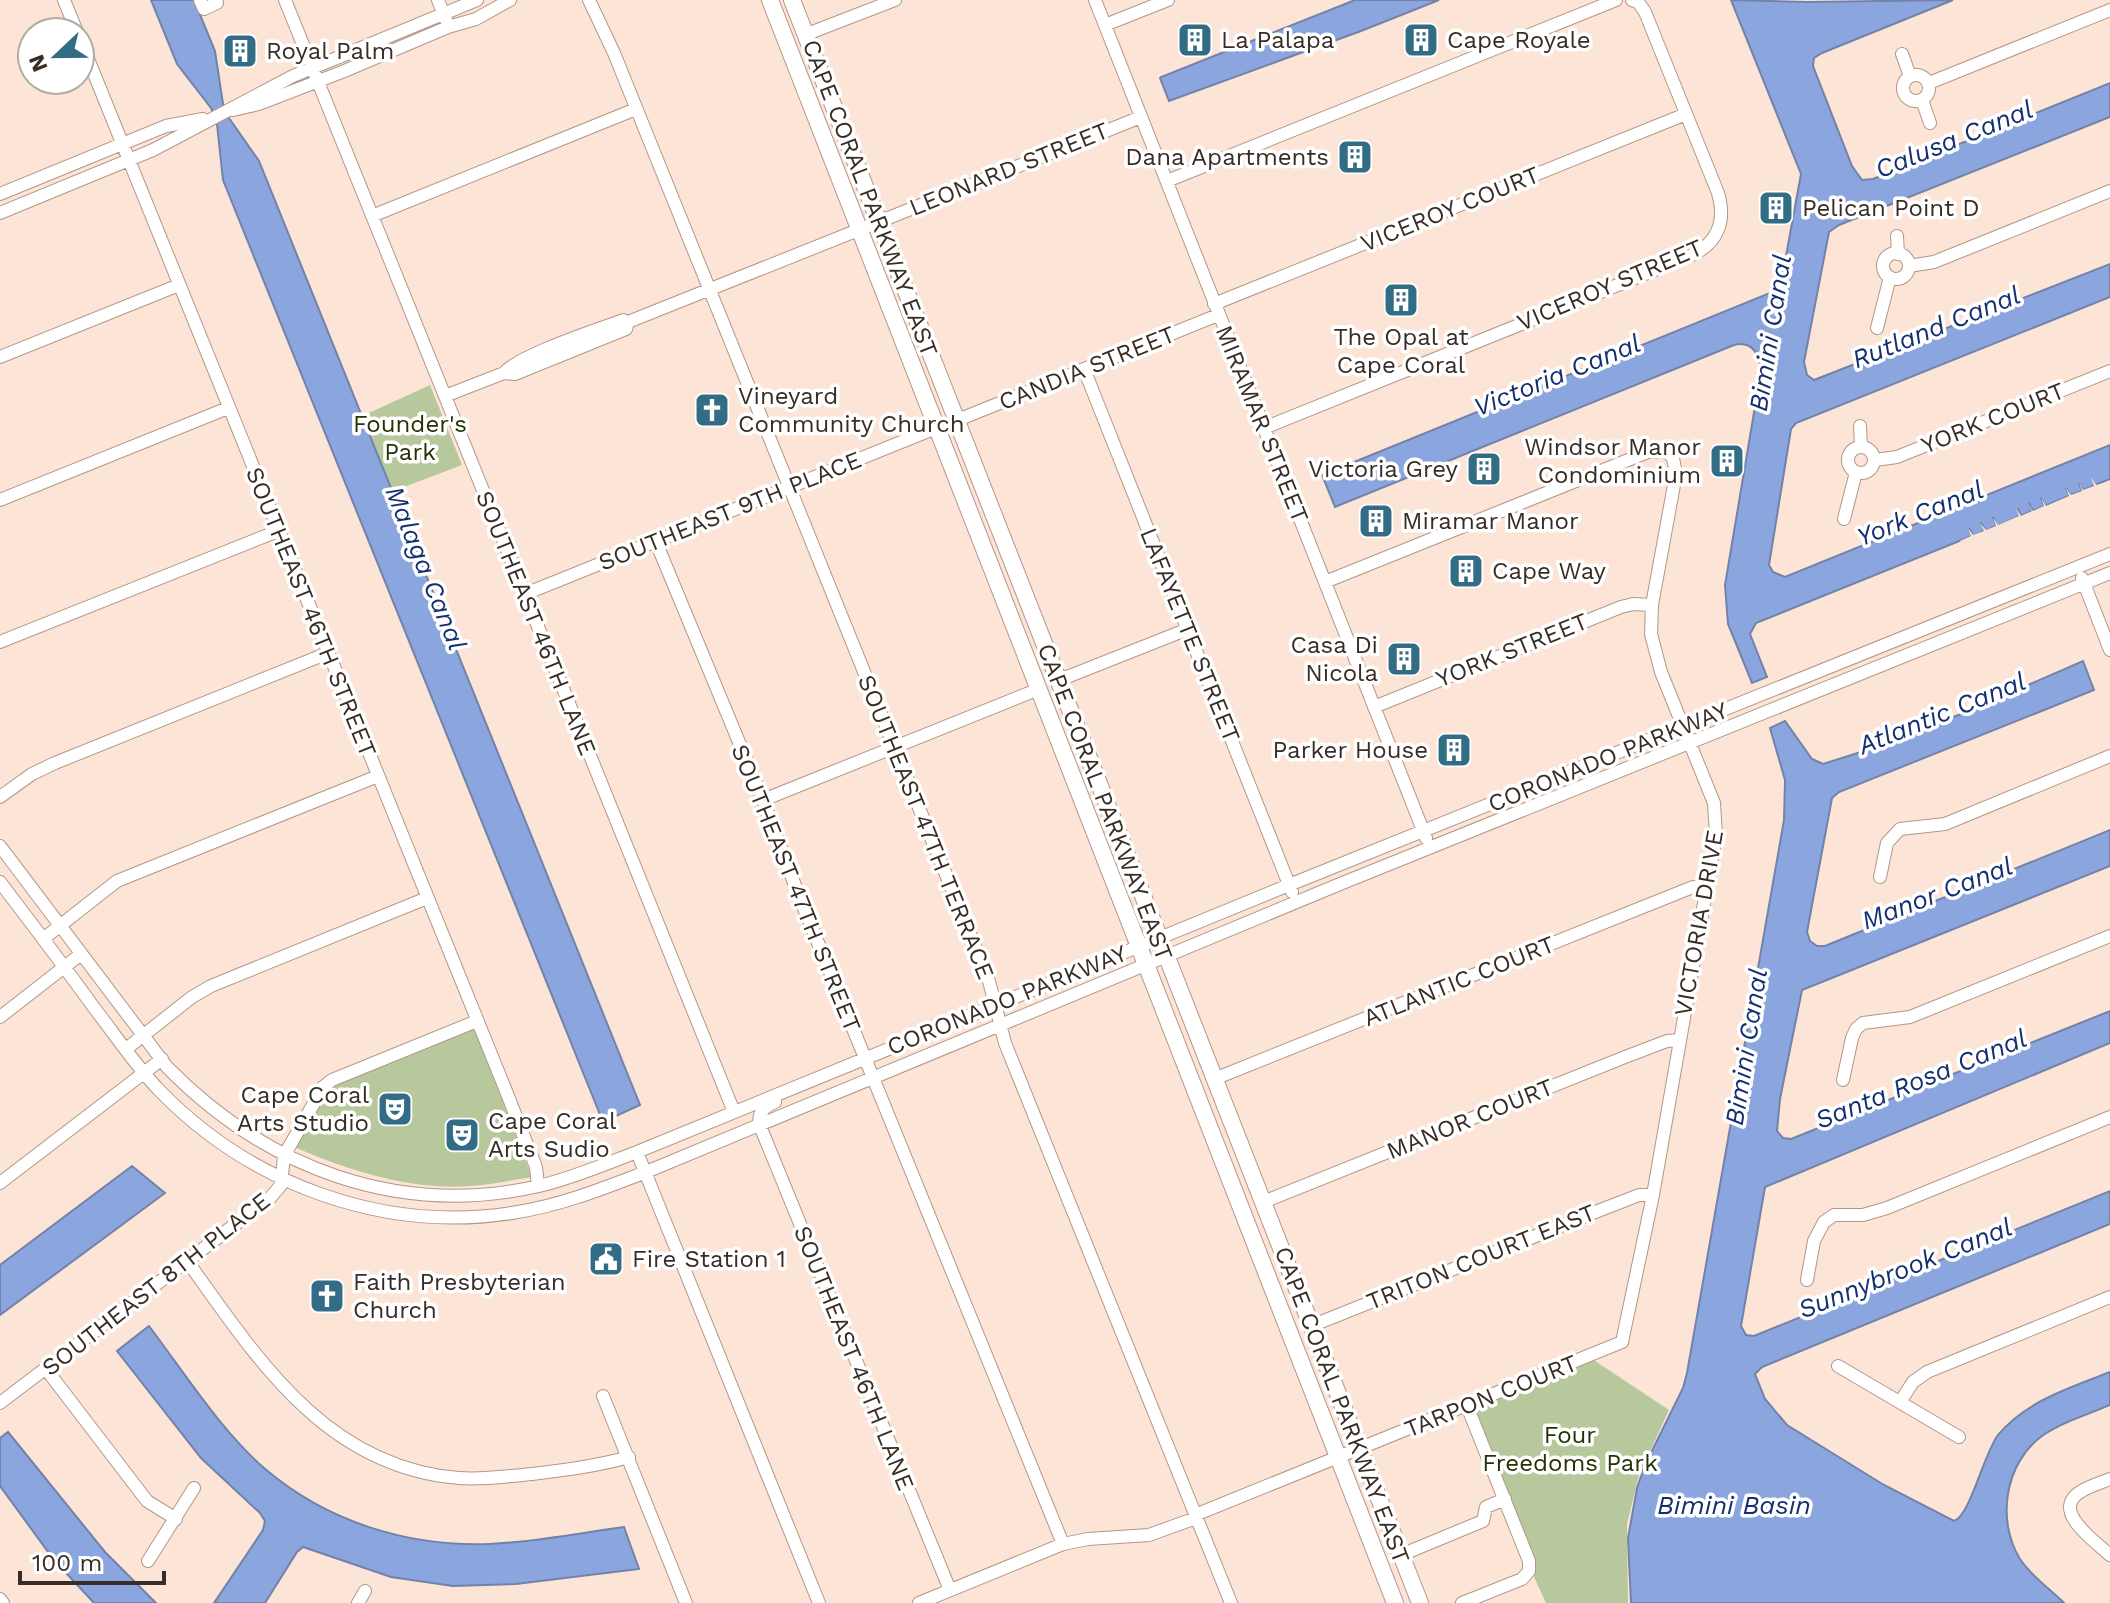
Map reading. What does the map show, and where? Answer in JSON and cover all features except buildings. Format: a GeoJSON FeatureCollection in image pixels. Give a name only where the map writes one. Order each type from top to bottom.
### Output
{"type":"FeatureCollection","features":[{"type":"Feature","properties":{"kind":"main road","name":"CAPE CORAL PARKWAY EAST"},"geometry":{"type":"LineString","coordinates":[[770,0],[1395,1603]]}},
{"type":"Feature","properties":{"kind":"main road","name":"CAPE CORAL PARKWAY EAST"},"geometry":{"type":"LineString","coordinates":[[792,0],[1420,1603]]}},
{"type":"Feature","properties":{"kind":"main road"},"geometry":{"type":"LineString","coordinates":[[898,331],[914,348],[937,405],[946,416],[955,418]]}},
{"type":"Feature","properties":{"kind":"main road"},"geometry":{"type":"LineString","coordinates":[[936,428],[950,434],[980,506],[993,516]]}},
{"type":"Feature","properties":{"kind":"main road"},"geometry":{"type":"LineString","coordinates":[[1000,589],[1014,607],[1038,664],[1047,675],[1057,678]]}},
{"type":"Feature","properties":{"kind":"main road"},"geometry":{"type":"LineString","coordinates":[[1039,689],[1052,696],[1082,768],[1097,781]]}},
{"type":"Feature","properties":{"kind":"street"},"geometry":{"type":"LineString","coordinates":[[200,0],[204,9],[217,3],[216,0]]}},
{"type":"Feature","properties":{"kind":"street","name":"SOUTHEAST 46TH LANE"},"geometry":{"type":"LineString","coordinates":[[285,0],[734,1112]]}},
{"type":"Feature","properties":{"kind":"street"},"geometry":{"type":"LineString","coordinates":[[438,0],[448,27]]}},
{"type":"Feature","properties":{"kind":"street"},"geometry":{"type":"LineString","coordinates":[[0,213],[153,150],[312,67],[477,0]]}},
{"type":"Feature","properties":{"kind":"street"},"geometry":{"type":"LineString","coordinates":[[230,110],[259,104],[318,82],[448,27],[476,19],[510,0]]}},
{"type":"Feature","properties":{"kind":"street","name":"SOUTHEAST 47TH TERRACE"},"geometry":{"type":"LineString","coordinates":[[589,0],[614,53],[989,981],[1005,1043],[1231,1603]]}},
{"type":"Feature","properties":{"kind":"street","name":"SOUTHEAST 47TH TERRACE"},"geometry":{"type":"LineString","coordinates":[[597,0],[611,33],[614,53]]}},
{"type":"Feature","properties":{"kind":"street"},"geometry":{"type":"LineString","coordinates":[[807,34],[895,0]]}},
{"type":"Feature","properties":{"kind":"street","name":"MIRAMAR STREET"},"geometry":{"type":"LineString","coordinates":[[1095,0],[1430,847]]}},
{"type":"Feature","properties":{"kind":"street"},"geometry":{"type":"LineString","coordinates":[[1105,25],[1168,0]]}},
{"type":"Feature","properties":{"kind":"street"},"geometry":{"type":"LineString","coordinates":[[1167,181],[1616,0]]}},
{"type":"Feature","properties":{"kind":"street","name":"VICEROY STREET"},"geometry":{"type":"LineString","coordinates":[[1264,428],[1701,251],[1717,233],[1722,208],[1645,12],[1638,2],[1632,0]]}},
{"type":"Feature","properties":{"kind":"street"},"geometry":{"type":"LineString","coordinates":[[1929,83],[2110,10]]}},
{"type":"Feature","properties":{"kind":"street"},"geometry":{"type":"LineString","coordinates":[[1902,54],[1910,76]]}},
{"type":"Feature","properties":{"kind":"street"},"geometry":{"type":"LineString","coordinates":[[1910,76],[1922,76],[1929,83],[1928,95],[1922,100],[1913,102],[1904,94],[1904,82],[1910,76]]}},
{"type":"Feature","properties":{"kind":"street","name":"SOUTHEAST 46TH STREET"},"geometry":{"type":"LineString","coordinates":[[96,79],[536,1167],[538,1186]]}},
{"type":"Feature","properties":{"kind":"street"},"geometry":{"type":"LineString","coordinates":[[1922,100],[1930,123]]}},
{"type":"Feature","properties":{"kind":"street"},"geometry":{"type":"LineString","coordinates":[[372,216],[636,109]]}},
{"type":"Feature","properties":{"kind":"street","name":"VICEROY COURT"},"geometry":{"type":"LineString","coordinates":[[1216,310],[1686,114]]}},
{"type":"Feature","properties":{"kind":"street","name":"LEONARD STREET"},"geometry":{"type":"LineString","coordinates":[[445,396],[563,355],[626,329],[628,322],[1141,117]]}},
{"type":"Feature","properties":{"kind":"street"},"geometry":{"type":"LineString","coordinates":[[0,194],[166,126],[210,118]]}},
{"type":"Feature","properties":{"kind":"street"},"geometry":{"type":"LineString","coordinates":[[1909,266],[1934,262],[2110,191]]}},
{"type":"Feature","properties":{"kind":"street"},"geometry":{"type":"LineString","coordinates":[[1897,236],[1898,254]]}},
{"type":"Feature","properties":{"kind":"street"},"geometry":{"type":"LineString","coordinates":[[1898,254],[1904,256],[1909,266],[1908,272],[1901,278],[1890,277],[1884,263],[1888,256],[1898,254]]}},
{"type":"Feature","properties":{"kind":"street"},"geometry":{"type":"LineString","coordinates":[[1877,328],[1890,277]]}},
{"type":"Feature","properties":{"kind":"street"},"geometry":{"type":"LineString","coordinates":[[0,357],[179,285]]}},
{"type":"Feature","properties":{"kind":"street","name":"CANDIA STREET"},"geometry":{"type":"LineString","coordinates":[[955,418],[965,417],[1084,369],[1216,310]]}},
{"type":"Feature","properties":{"kind":"street","name":"LAFAYETTE STREET"},"geometry":{"type":"LineString","coordinates":[[1084,369],[1296,902]]}},
{"type":"Feature","properties":{"kind":"street","name":"YORK COURT"},"geometry":{"type":"LineString","coordinates":[[1856,472],[1869,470],[1875,460],[1897,457],[2110,371]]}},
{"type":"Feature","properties":{"kind":"street"},"geometry":{"type":"LineString","coordinates":[[0,500],[228,408]]}},
{"type":"Feature","properties":{"kind":"street"},"geometry":{"type":"LineString","coordinates":[[1860,426],[1861,446]]}},
{"type":"Feature","properties":{"kind":"street","name":"SOUTHEAST 9TH PLACE"},"geometry":{"type":"LineString","coordinates":[[525,594],[936,428]]}},
{"type":"Feature","properties":{"kind":"street"},"geometry":{"type":"LineString","coordinates":[[1861,446],[1872,452],[1875,460]]}},
{"type":"Feature","properties":{"kind":"street"},"geometry":{"type":"LineString","coordinates":[[1844,519],[1856,472],[1849,464],[1849,456],[1861,446]]}},
{"type":"Feature","properties":{"kind":"street","name":"VICTORIA DRIVE"},"geometry":{"type":"LineString","coordinates":[[1325,582],[1648,452],[1666,451],[1673,458],[1676,474],[1652,605],[1653,644],[1716,814],[1716,835],[1653,1195],[1622,1342]]}},
{"type":"Feature","properties":{"kind":"street"},"geometry":{"type":"LineString","coordinates":[[0,642],[278,531]]}},
{"type":"Feature","properties":{"kind":"street","name":"SOUTHEAST 47TH STREET"},"geometry":{"type":"LineString","coordinates":[[656,542],[1063,1544]]}},
{"type":"Feature","properties":{"kind":"street","name":"CORONADO PARKWAY"},"geometry":{"type":"LineString","coordinates":[[1,849],[162,1059],[206,1105],[238,1129],[284,1156],[352,1181],[419,1194],[476,1195],[567,1179],[637,1152],[2110,554]]}},
{"type":"Feature","properties":{"kind":"street"},"geometry":{"type":"LineString","coordinates":[[2077,567],[2110,650]]}},
{"type":"Feature","properties":{"kind":"street","name":"CORONADO PARKWAY"},"geometry":{"type":"LineString","coordinates":[[0,882],[144,1073],[201,1129],[239,1155],[282,1180],[357,1206],[418,1216],[462,1218],[511,1213],[561,1203],[646,1172],[1430,847],[2110,573]]}},
{"type":"Feature","properties":{"kind":"street","name":"YORK STREET"},"geometry":{"type":"LineString","coordinates":[[1374,707],[1621,607],[1652,605]]}},
{"type":"Feature","properties":{"kind":"street"},"geometry":{"type":"LineString","coordinates":[[1057,678],[1067,677],[1188,629]]}},
{"type":"Feature","properties":{"kind":"street"},"geometry":{"type":"LineString","coordinates":[[1890,643],[1896,659]]}},
{"type":"Feature","properties":{"kind":"street"},"geometry":{"type":"LineString","coordinates":[[0,797],[32,774],[55,763],[328,653]]}},
{"type":"Feature","properties":{"kind":"street"},"geometry":{"type":"LineString","coordinates":[[763,800],[1039,689]]}},
{"type":"Feature","properties":{"kind":"street"},"geometry":{"type":"LineString","coordinates":[[1880,877],[1887,843],[1900,829],[1945,824],[2110,756]]}},
{"type":"Feature","properties":{"kind":"street"},"geometry":{"type":"LineString","coordinates":[[43,939],[117,881],[378,776]]}},
{"type":"Feature","properties":{"kind":"street","name":"ATLANTIC COURT"},"geometry":{"type":"LineString","coordinates":[[1214,1079],[1693,887],[1705,887]]}},
{"type":"Feature","properties":{"kind":"street"},"geometry":{"type":"LineString","coordinates":[[126,1049],[192,997],[211,986],[427,898]]}},
{"type":"Feature","properties":{"kind":"street"},"geometry":{"type":"LineString","coordinates":[[1843,1080],[1852,1038],[1863,1023],[1910,1017],[2110,936]]}},
{"type":"Feature","properties":{"kind":"street"},"geometry":{"type":"LineString","coordinates":[[0,1017],[81,954]]}},
{"type":"Feature","properties":{"kind":"street","name":"SOUTHEAST 8TH PLACE"},"geometry":{"type":"LineString","coordinates":[[0,1403],[270,1198],[282,1180],[284,1156],[315,1097],[332,1080],[477,1021]]}},
{"type":"Feature","properties":{"kind":"street","name":"MANOR COURT"},"geometry":{"type":"LineString","coordinates":[[1263,1202],[1625,1057],[1667,1041],[1679,1040]]}},
{"type":"Feature","properties":{"kind":"street"},"geometry":{"type":"LineString","coordinates":[[0,1183],[162,1059]]}},
{"type":"Feature","properties":{"kind":"street"},"geometry":{"type":"LineString","coordinates":[[760,1126],[764,1109],[791,1096],[797,1086]]}},
{"type":"Feature","properties":{"kind":"street"},"geometry":{"type":"LineString","coordinates":[[1807,1280],[1816,1234],[1829,1218],[1863,1215],[1887,1208],[2110,1117]]}},
{"type":"Feature","properties":{"kind":"street","name":"SOUTHEAST 46TH LANE"},"geometry":{"type":"LineString","coordinates":[[760,1126],[950,1590]]}},
{"type":"Feature","properties":{"kind":"street"},"geometry":{"type":"LineString","coordinates":[[637,1152],[819,1603]]}},
{"type":"Feature","properties":{"kind":"street","name":"TRITON COURT EAST"},"geometry":{"type":"LineString","coordinates":[[1311,1326],[1615,1204],[1639,1195],[1653,1195]]}},
{"type":"Feature","properties":{"kind":"street"},"geometry":{"type":"LineString","coordinates":[[188,1262],[258,1357],[304,1409],[344,1439],[384,1460],[427,1473],[481,1478],[559,1471],[629,1457]]}},
{"type":"Feature","properties":{"kind":"street"},"geometry":{"type":"LineString","coordinates":[[1900,1402],[1913,1382],[1927,1372],[2110,1297]]}},
{"type":"Feature","properties":{"kind":"street","name":"TARPON COURT"},"geometry":{"type":"LineString","coordinates":[[919,1603],[1063,1544],[1149,1535],[1622,1342]]}},
{"type":"Feature","properties":{"kind":"street"},"geometry":{"type":"LineString","coordinates":[[1838,1366],[1959,1437]]}},
{"type":"Feature","properties":{"kind":"street"},"geometry":{"type":"LineString","coordinates":[[46,1369],[147,1501],[176,1519]]}},
{"type":"Feature","properties":{"kind":"street"},"geometry":{"type":"LineString","coordinates":[[603,1396],[686,1603]]}},
{"type":"Feature","properties":{"kind":"street"},"geometry":{"type":"LineString","coordinates":[[1462,1603],[1522,1579],[1529,1571],[1526,1551],[1467,1406]]}},
{"type":"Feature","properties":{"kind":"street"},"geometry":{"type":"LineString","coordinates":[[2110,1479],[2080,1492],[2073,1499],[2070,1509],[2076,1524],[2110,1555]]}},
{"type":"Feature","properties":{"kind":"street"},"geometry":{"type":"LineString","coordinates":[[148,1561],[194,1488]]}},
{"type":"Feature","properties":{"kind":"street"},"geometry":{"type":"LineString","coordinates":[[1401,1555],[1483,1521],[1486,1507],[1505,1499]]}},
{"type":"Feature","properties":{"kind":"green space","name":"Founder's Park"},"geometry":{"type":"Polygon","coordinates":[[[430,385],[462,465],[391,492],[360,417],[430,385]]]}},
{"type":"Feature","properties":{"kind":"green space"},"geometry":{"type":"Polygon","coordinates":[[[472,1023],[532,1177],[448,1187],[401,1182],[355,1170],[290,1145],[323,1087],[472,1023]]]}},
{"type":"Feature","properties":{"kind":"green space","name":"Four Freedoms Park"},"geometry":{"type":"Polygon","coordinates":[[[1592,1359],[1669,1410],[1639,1475],[1627,1524],[1628,1603],[1546,1603],[1534,1577],[1535,1560],[1475,1408],[1592,1359]]]}},
{"type":"Feature","properties":{"kind":"water"},"geometry":{"type":"Polygon","coordinates":[[[151,0],[194,0],[215,51],[223,104],[229,118],[259,161],[640,1105],[603,1122],[223,180],[217,124],[211,108],[177,64],[151,0]]]}},
{"type":"Feature","properties":{"kind":"water"},"geometry":{"type":"Polygon","coordinates":[[[1355,0],[1439,0],[1169,101],[1161,77],[1355,0]]]}},
{"type":"Feature","properties":{"kind":"water","name":"Bimini Canal"},"geometry":{"type":"Polygon","coordinates":[[[1731,0],[1953,0],[1814,58],[1813,66],[1852,166],[1862,180],[1873,179],[2110,83],[2110,117],[1839,225],[1829,232],[1804,362],[1807,375],[1814,380],[2110,264],[2110,297],[1796,423],[1791,429],[1769,565],[1773,572],[1785,577],[2110,445],[2110,479],[2083,490],[2079,483],[2082,491],[2071,495],[2066,488],[2069,496],[2045,506],[2041,498],[2044,506],[2033,511],[2029,503],[2032,511],[2021,516],[2018,508],[2020,516],[1997,526],[1993,517],[1996,526],[1985,531],[1981,522],[1984,531],[1973,536],[1969,528],[1972,536],[1756,623],[1750,634],[1767,677],[1752,683],[1728,624],[1725,585],[1761,371],[1757,355],[1751,347],[1734,345],[1335,507],[1322,475],[1780,289],[1801,174],[1731,0]]]}},
{"type":"Feature","properties":{"kind":"water"},"geometry":{"type":"Polygon","coordinates":[[[2083,661],[2094,690],[1839,792],[1832,798],[1807,932],[1810,941],[1817,946],[1825,946],[2110,830],[2110,866],[1802,990],[1780,1099],[1777,1131],[1783,1138],[1791,1139],[2110,1011],[2110,1043],[1765,1187],[1741,1326],[1746,1335],[1754,1336],[2110,1191],[2110,1224],[1762,1367],[1755,1374],[1765,1399],[1787,1425],[1884,1485],[1954,1521],[1966,1508],[1993,1444],[2009,1423],[2035,1404],[2110,1372],[2110,1405],[2050,1431],[2029,1447],[2012,1476],[2008,1493],[2008,1527],[2020,1559],[2064,1603],[1631,1603],[1628,1538],[1637,1488],[1687,1373],[1784,820],[1785,780],[1770,728],[1785,721],[1812,759],[1823,764],[1880,746],[1966,712],[2083,661]]]}},
{"type":"Feature","properties":{"kind":"water"},"geometry":{"type":"Polygon","coordinates":[[[132,1166],[165,1193],[0,1315],[0,1265],[132,1166]]]}},
{"type":"Feature","properties":{"kind":"water"},"geometry":{"type":"Polygon","coordinates":[[[149,1326],[248,1453],[288,1487],[342,1517],[399,1536],[459,1544],[524,1541],[624,1527],[639,1569],[516,1584],[453,1586],[391,1577],[303,1547],[265,1603],[214,1603],[263,1530],[265,1521],[201,1458],[117,1351],[149,1326]]]}},
{"type":"Feature","properties":{"kind":"water"},"geometry":{"type":"Polygon","coordinates":[[[8,1432],[105,1552],[156,1603],[94,1603],[54,1560],[0,1486],[0,1438],[8,1432]]]}},
{"type":"Feature","properties":{"kind":"pier"},"geometry":{"type":"Polygon","coordinates":[[[2091,477],[2096,485],[2108,482],[1960,541],[1971,536],[1968,528],[1973,535],[1984,531],[1980,523],[1986,530],[1996,526],[1993,518],[1998,525],[2019,516],[2016,508],[2021,516],[2032,511],[2028,503],[2033,511],[2044,506],[2041,498],[2046,506],[2069,496],[2066,488],[2071,495],[2082,491],[2079,482],[2083,490],[2094,486],[2091,477]]]}},
{"type":"Feature","properties":{"kind":"place","name":"La Palapa"},"geometry":{"type":"Point","coordinates":[1195,40]}},
{"type":"Feature","properties":{"kind":"place","name":"Cape Royale"},"geometry":{"type":"Point","coordinates":[1421,40]}},
{"type":"Feature","properties":{"kind":"place","name":"Royal Palm"},"geometry":{"type":"Point","coordinates":[240,51]}},
{"type":"Feature","properties":{"kind":"place","name":"Dana Apartments"},"geometry":{"type":"Point","coordinates":[1355,157]}},
{"type":"Feature","properties":{"kind":"place","name":"Pelican Point D"},"geometry":{"type":"Point","coordinates":[1776,208]}},
{"type":"Feature","properties":{"kind":"place","name":"The Opal at Cape Coral"},"geometry":{"type":"Point","coordinates":[1401,300]}},
{"type":"Feature","properties":{"kind":"place","name":"Vineyard Community Church"},"geometry":{"type":"Point","coordinates":[712,410]}},
{"type":"Feature","properties":{"kind":"place","name":"Windsor Manor Condominium"},"geometry":{"type":"Point","coordinates":[1727,461]}},
{"type":"Feature","properties":{"kind":"place","name":"Victoria Grey"},"geometry":{"type":"Point","coordinates":[1484,469]}},
{"type":"Feature","properties":{"kind":"place","name":"Miramar Manor"},"geometry":{"type":"Point","coordinates":[1376,521]}},
{"type":"Feature","properties":{"kind":"place","name":"Cape Way"},"geometry":{"type":"Point","coordinates":[1466,571]}},
{"type":"Feature","properties":{"kind":"place","name":"Casa Di Nicola"},"geometry":{"type":"Point","coordinates":[1404,659]}},
{"type":"Feature","properties":{"kind":"place","name":"Parker House"},"geometry":{"type":"Point","coordinates":[1454,750]}},
{"type":"Feature","properties":{"kind":"place","name":"Cape Coral Arts Studio"},"geometry":{"type":"Point","coordinates":[395,1109]}},
{"type":"Feature","properties":{"kind":"place","name":"Cape Coral Arts Sudio"},"geometry":{"type":"Point","coordinates":[462,1135]}},
{"type":"Feature","properties":{"kind":"place","name":"Fire Station 1"},"geometry":{"type":"Point","coordinates":[606,1259]}},
{"type":"Feature","properties":{"kind":"place","name":"Faith Presbyterian Church"},"geometry":{"type":"Point","coordinates":[327,1296]}},
{"type":"Feature","properties":{"kind":"water label","name":"Calusa Canal"},"geometry":{"type":"Point","coordinates":[1954,139]}},
{"type":"Feature","properties":{"kind":"water label","name":"Rutland Canal"},"geometry":{"type":"Point","coordinates":[1936,327]}},
{"type":"Feature","properties":{"kind":"water label","name":"Victoria Canal"},"geometry":{"type":"Point","coordinates":[1557,375]}},
{"type":"Feature","properties":{"kind":"water label","name":"York Canal"},"geometry":{"type":"Point","coordinates":[1920,513]}},
{"type":"Feature","properties":{"kind":"water label","name":"Malaga Canal"},"geometry":{"type":"Point","coordinates":[426,568]}},
{"type":"Feature","properties":{"kind":"water label","name":"Atlantic Canal"},"geometry":{"type":"Point","coordinates":[1942,713]}},
{"type":"Feature","properties":{"kind":"water label","name":"Manor Canal"},"geometry":{"type":"Point","coordinates":[1937,893]}},
{"type":"Feature","properties":{"kind":"water label","name":"Santa Rosa Canal"},"geometry":{"type":"Point","coordinates":[1921,1079]}},
{"type":"Feature","properties":{"kind":"water label","name":"Sunnybrook Canal"},"geometry":{"type":"Point","coordinates":[1905,1268]}},
{"type":"Feature","properties":{"kind":"water label","name":"Bimini Basin"},"geometry":{"type":"Point","coordinates":[1734,1505]}}]}
